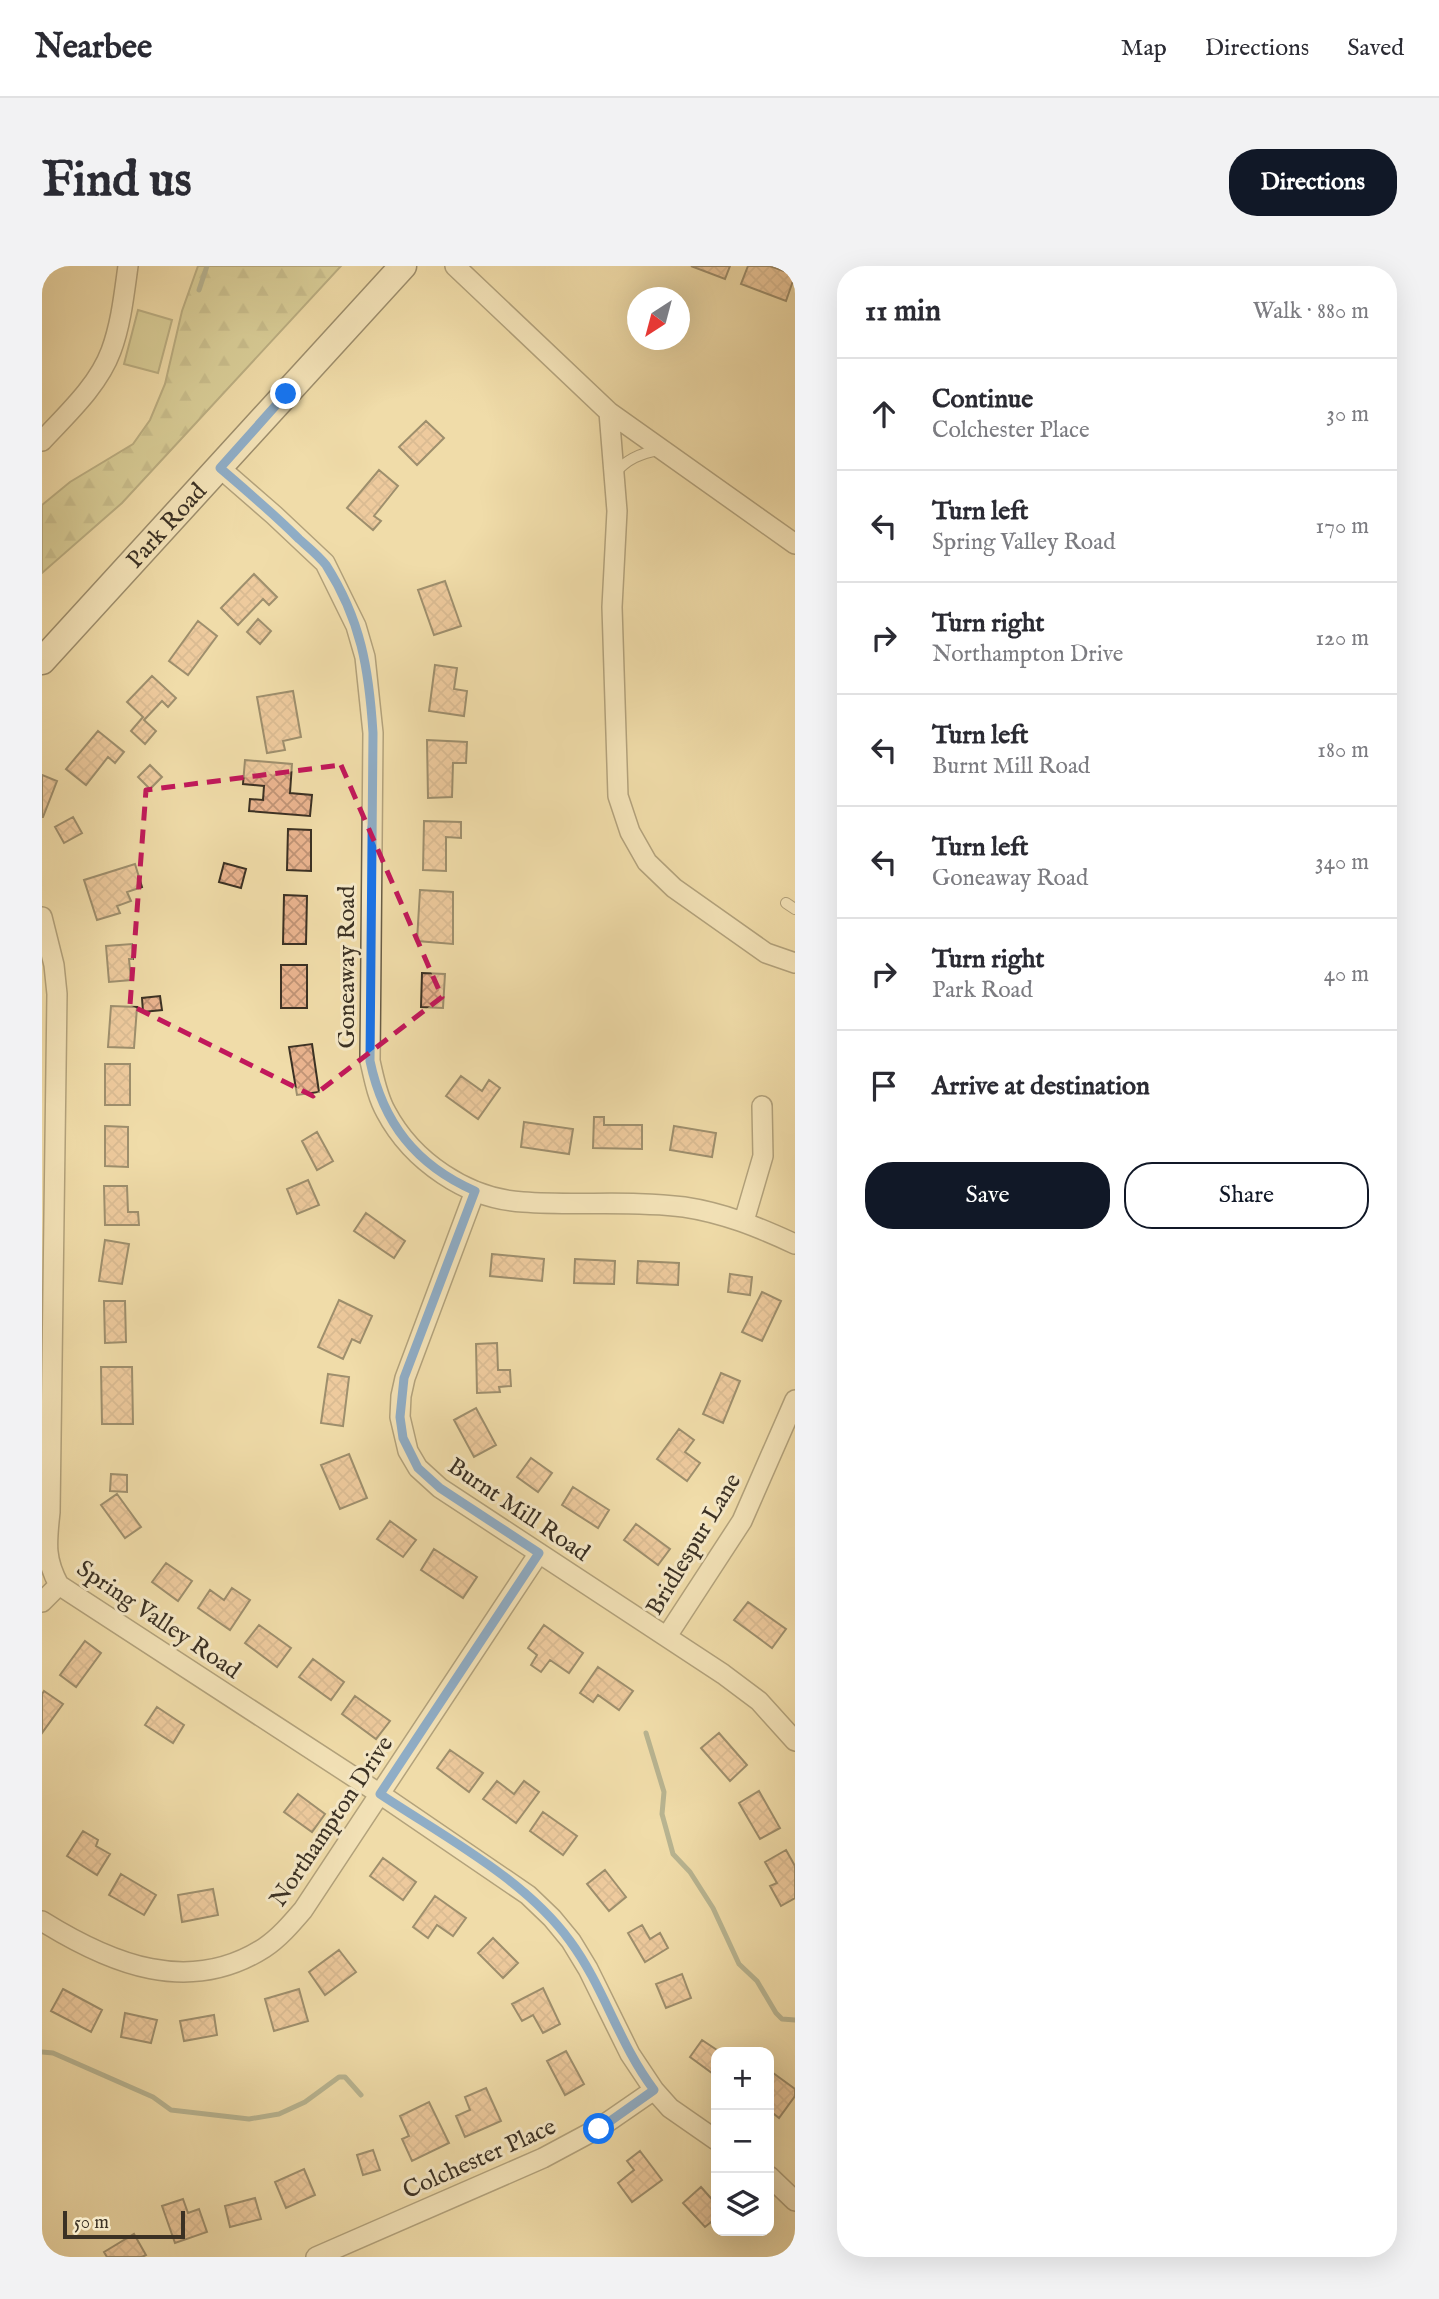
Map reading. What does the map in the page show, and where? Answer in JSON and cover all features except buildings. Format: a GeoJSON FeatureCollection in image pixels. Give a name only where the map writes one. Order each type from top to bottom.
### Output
{"type":"FeatureCollection","features":[{"type":"Feature","properties":{"kind":"main road","name":"Park Road"},"geometry":{"type":"LineString","coordinates":[[42,661],[403,266]]}},
{"type":"Feature","properties":{"kind":"street"},"geometry":{"type":"LineString","coordinates":[[42,441],[95,380],[110,354],[118,329],[128,266]]}},
{"type":"Feature","properties":{"kind":"street"},"geometry":{"type":"LineString","coordinates":[[455,266],[609,412],[795,544]]}},
{"type":"Feature","properties":{"kind":"street"},"geometry":{"type":"LineString","coordinates":[[609,412],[617,511],[612,607],[618,796],[630,832],[647,862],[674,888],[766,953],[795,963]]}},
{"type":"Feature","properties":{"kind":"street","name":"Goneaway Road"},"geometry":{"type":"LineString","coordinates":[[220,468],[325,563],[356,626],[365,657],[373,733],[370,1061],[385,1111],[399,1133],[436,1169],[475,1191],[521,1202],[645,1204],[684,1208],[744,1221],[795,1244]]}},
{"type":"Feature","properties":{"kind":"street","name":"Spring Valley Road"},"geometry":{"type":"LineString","coordinates":[[42,917],[54,965],[57,994],[50,1512],[47,1552],[51,1570],[59,1585],[380,1794],[528,1895],[571,1941],[588,1969],[630,2054],[654,2090],[670,2108],[711,2137]]}},
{"type":"Feature","properties":{"kind":"street"},"geometry":{"type":"LineString","coordinates":[[744,1221],[764,1156],[762,1106]]}},
{"type":"Feature","properties":{"kind":"street","name":"Burnt Mill Road"},"geometry":{"type":"LineString","coordinates":[[475,1191],[404,1378],[400,1417],[403,1438],[418,1468],[432,1482],[667,1636],[759,1701],[795,1741]]}},
{"type":"Feature","properties":{"kind":"street","name":"Bridlespur Lane"},"geometry":{"type":"LineString","coordinates":[[667,1636],[741,1521],[795,1400]]}},
{"type":"Feature","properties":{"kind":"street","name":"Northampton Drive"},"geometry":{"type":"LineString","coordinates":[[42,1921],[100,1951],[148,1969],[182,1973],[209,1971],[240,1961],[275,1940],[303,1910],[539,1553]]}},
{"type":"Feature","properties":{"kind":"street"},"geometry":{"type":"LineString","coordinates":[[42,1602],[59,1585]]}},
{"type":"Feature","properties":{"kind":"street","name":"Colchester Place"},"geometry":{"type":"LineString","coordinates":[[316,2257],[542,2158],[599,2129],[654,2090]]}},
{"type":"Feature","properties":{"kind":"street"},"geometry":{"type":"LineString","coordinates":[[774,2181],[795,2201]]}},
{"type":"Feature","properties":{"kind":"lane"},"geometry":{"type":"LineString","coordinates":[[614,474],[634,457],[663,450]]}},
{"type":"Feature","properties":{"kind":"highlighted area"},"geometry":{"type":"Polygon","coordinates":[[[341,765],[442,997],[313,1096],[130,1005],[146,790],[341,765]]]}},
{"type":"Feature","properties":{"kind":"green space"},"geometry":{"type":"Polygon","coordinates":[[[198,266],[341,266],[122,503],[42,573],[42,505],[70,482],[133,444],[150,420],[165,384],[182,311],[198,266]]]}},
{"type":"Feature","properties":{"kind":"green space"},"geometry":{"type":"Polygon","coordinates":[[[138,310],[172,320],[158,373],[124,364],[138,310]]]}},
{"type":"Feature","properties":{"kind":"waterway"},"geometry":{"type":"LineString","coordinates":[[199,290],[207,266]]}},
{"type":"Feature","properties":{"kind":"waterway"},"geometry":{"type":"LineString","coordinates":[[646,1733],[664,1792],[662,1814],[673,1854],[690,1872],[713,1908],[739,1964],[757,1981],[776,2013],[782,2019],[795,2020]]}},
{"type":"Feature","properties":{"kind":"waterway"},"geometry":{"type":"LineString","coordinates":[[42,2052],[53,2053],[153,2097],[171,2110],[249,2119],[279,2114],[305,2102],[339,2077],[345,2077],[361,2095]]}},
{"type":"Feature","properties":{"kind":"route"},"geometry":{"type":"LineString","coordinates":[[286,394],[220,468],[325,563],[356,626],[369,682],[373,733],[370,1061],[385,1111],[399,1133],[436,1169],[475,1191],[404,1378],[400,1417],[403,1438],[418,1468],[440,1488],[539,1553],[380,1794],[528,1895],[571,1941],[588,1969],[630,2054],[654,2090],[599,2129]]}}]}
